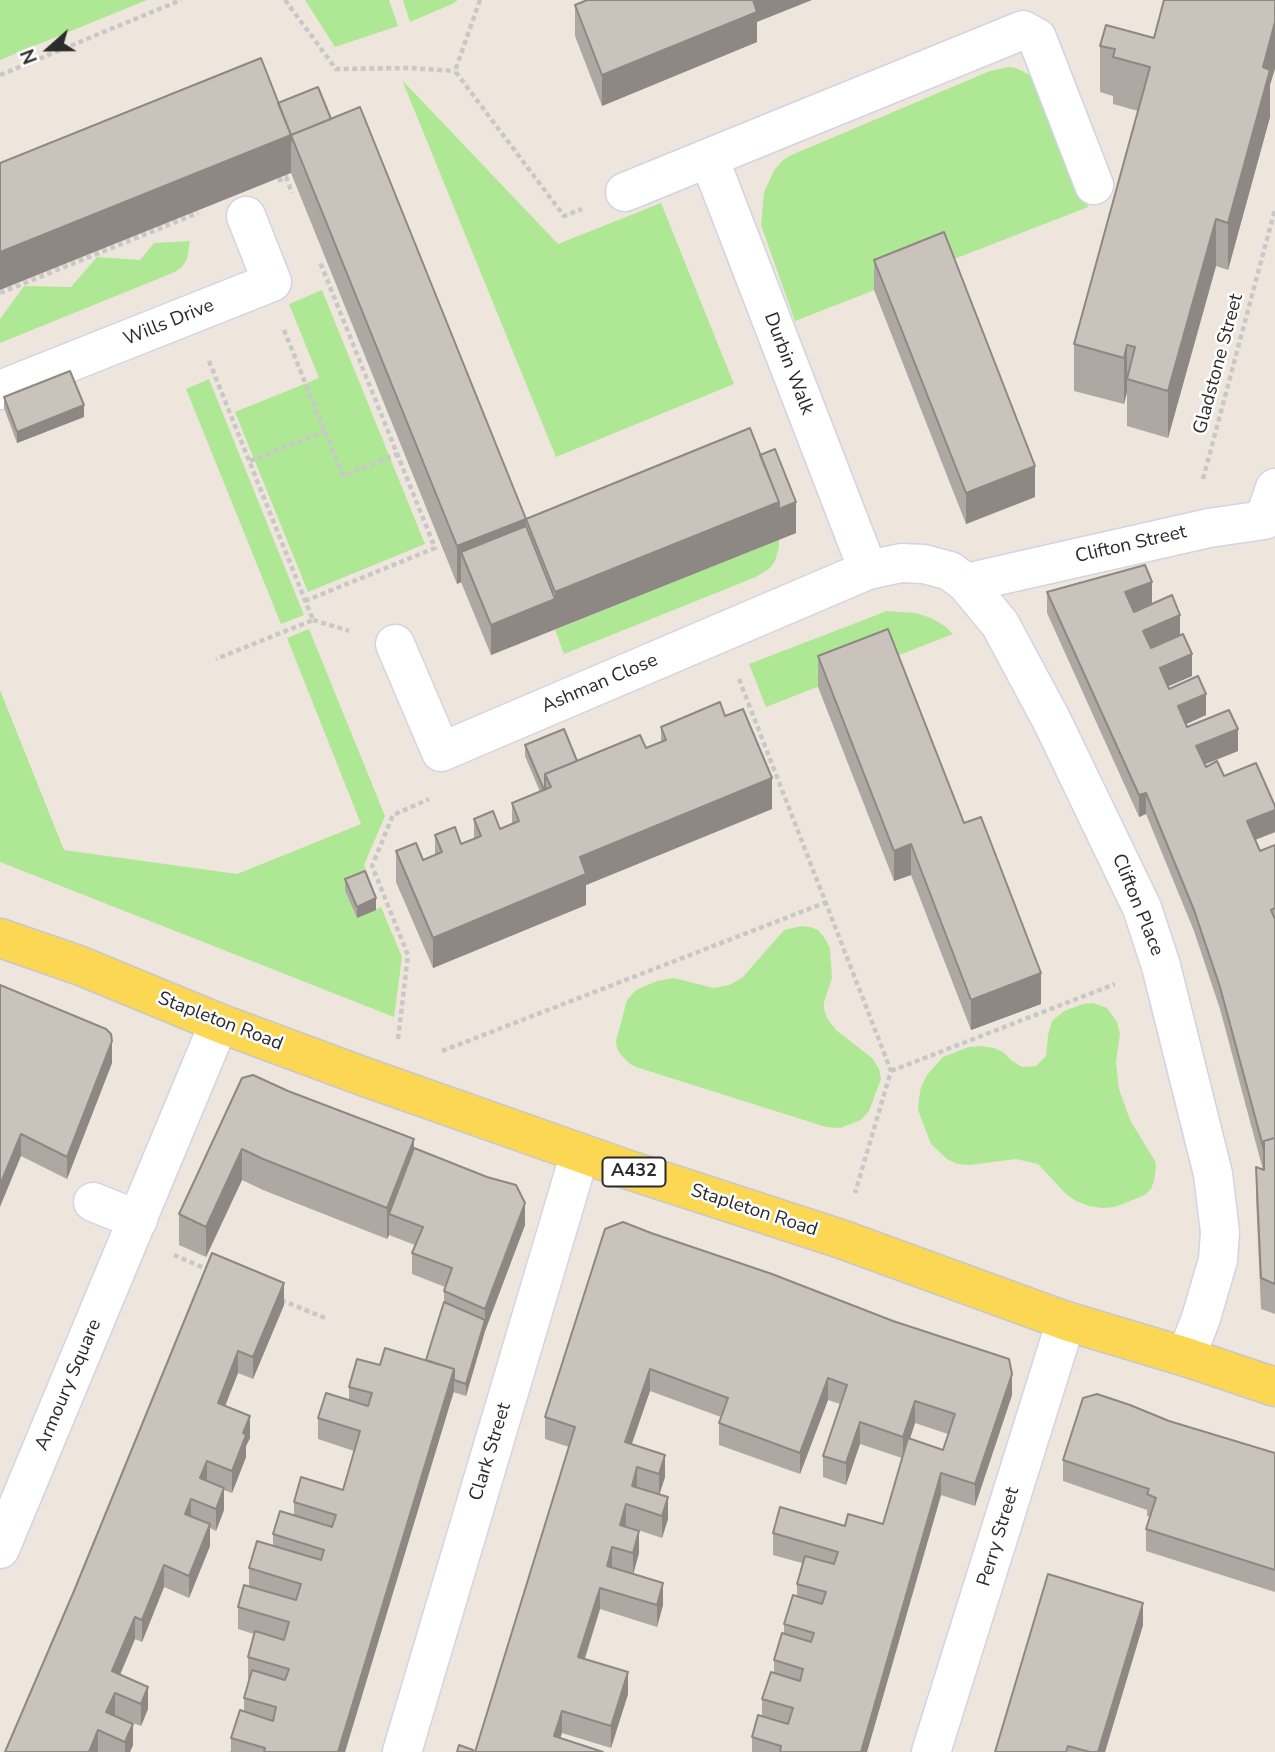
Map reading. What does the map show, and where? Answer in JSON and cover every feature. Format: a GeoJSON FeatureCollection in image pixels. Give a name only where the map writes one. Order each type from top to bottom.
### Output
{"type":"FeatureCollection","features":[{"type":"Feature","properties":{"kind":"main road","name":"Stapleton Road"},"geometry":{"type":"LineString","coordinates":[[0,938],[81,966],[219,1023],[380,1074],[580,1153],[841,1240],[1066,1321],[1275,1387]]}},
{"type":"Feature","properties":{"kind":"street"},"geometry":{"type":"LineString","coordinates":[[625,192],[1023,30],[1037,38],[1094,186]]}},
{"type":"Feature","properties":{"kind":"street","name":"Durbin Walk"},"geometry":{"type":"LineString","coordinates":[[709,158],[868,570]]}},
{"type":"Feature","properties":{"kind":"street"},"geometry":{"type":"LineString","coordinates":[[246,216],[269,283]]}},
{"type":"Feature","properties":{"kind":"street","name":"Wills Drive"},"geometry":{"type":"LineString","coordinates":[[0,390],[269,283]]}},
{"type":"Feature","properties":{"kind":"street","name":"Clifton Street"},"geometry":{"type":"LineString","coordinates":[[966,583],[1209,528],[1264,520],[1275,488]]}},
{"type":"Feature","properties":{"kind":"street","name":"Clifton Place"},"geometry":{"type":"LineString","coordinates":[[868,570],[901,563],[924,564],[950,571],[966,583],[1000,624],[1052,721],[1142,908],[1161,966],[1213,1174],[1220,1232],[1218,1260],[1186,1357]]}},
{"type":"Feature","properties":{"kind":"street","name":"Ashman Close"},"geometry":{"type":"LineString","coordinates":[[441,752],[868,570]]}},
{"type":"Feature","properties":{"kind":"street"},"geometry":{"type":"LineString","coordinates":[[395,644],[441,752]]}},
{"type":"Feature","properties":{"kind":"street","name":"Armoury Square"},"geometry":{"type":"LineString","coordinates":[[0,1549],[219,1023]]}},
{"type":"Feature","properties":{"kind":"street","name":"Clark Street"},"geometry":{"type":"LineString","coordinates":[[402,1752],[580,1153]]}},
{"type":"Feature","properties":{"kind":"street"},"geometry":{"type":"LineString","coordinates":[[93,1202],[138,1220]]}},
{"type":"Feature","properties":{"kind":"street","name":"Perry Street"},"geometry":{"type":"LineString","coordinates":[[932,1752],[1066,1321]]}},
{"type":"Feature","properties":{"kind":"path"},"geometry":{"type":"LineString","coordinates":[[0,75],[181,0]]}},
{"type":"Feature","properties":{"kind":"path"},"geometry":{"type":"LineString","coordinates":[[285,0],[336,69],[410,68],[455,71],[564,216],[625,192]]}},
{"type":"Feature","properties":{"kind":"path"},"geometry":{"type":"LineString","coordinates":[[455,71],[480,0]]}},
{"type":"Feature","properties":{"kind":"path"},"geometry":{"type":"LineString","coordinates":[[274,182],[291,173]]}},
{"type":"Feature","properties":{"kind":"path"},"geometry":{"type":"LineString","coordinates":[[286,177],[296,201]]}},
{"type":"Feature","properties":{"kind":"path","name":"Gladstone Street"},"geometry":{"type":"LineString","coordinates":[[1209,528],[1202,484],[1275,209]]}},
{"type":"Feature","properties":{"kind":"path"},"geometry":{"type":"LineString","coordinates":[[0,293],[199,212]]}},
{"type":"Feature","properties":{"kind":"path"},"geometry":{"type":"LineString","coordinates":[[305,601],[435,548],[316,250]]}},
{"type":"Feature","properties":{"kind":"path"},"geometry":{"type":"LineString","coordinates":[[320,262],[269,283],[343,476],[397,454]]}},
{"type":"Feature","properties":{"kind":"path"},"geometry":{"type":"LineString","coordinates":[[191,314],[313,620],[216,659]]}},
{"type":"Feature","properties":{"kind":"path"},"geometry":{"type":"LineString","coordinates":[[250,461],[325,430]]}},
{"type":"Feature","properties":{"kind":"path"},"geometry":{"type":"LineString","coordinates":[[721,632],[891,1071],[841,1240]]}},
{"type":"Feature","properties":{"kind":"path"},"geometry":{"type":"LineString","coordinates":[[380,1074],[408,955],[372,866],[393,814],[456,788],[441,752]]}},
{"type":"Feature","properties":{"kind":"path"},"geometry":{"type":"LineString","coordinates":[[380,1074],[827,902]]}},
{"type":"Feature","properties":{"kind":"path"},"geometry":{"type":"LineString","coordinates":[[891,1071],[1161,966]]}},
{"type":"Feature","properties":{"kind":"path"},"geometry":{"type":"LineString","coordinates":[[173,1255],[211,1270]]}},
{"type":"Feature","properties":{"kind":"path"},"geometry":{"type":"LineString","coordinates":[[274,1297],[325,1318]]}},
{"type":"Feature","properties":{"kind":"green space"},"geometry":{"type":"Polygon","coordinates":[[[0,0],[147,0],[0,60],[0,0]]]}},
{"type":"Feature","properties":{"kind":"green space"},"geometry":{"type":"Polygon","coordinates":[[[305,0],[389,0],[398,26],[335,47],[305,0]]]}},
{"type":"Feature","properties":{"kind":"green space"},"geometry":{"type":"Polygon","coordinates":[[[403,0],[458,0],[410,22],[403,0]]]}},
{"type":"Feature","properties":{"kind":"green space"},"geometry":{"type":"Polygon","coordinates":[[[1009,67],[1032,76],[1042,88],[1088,207],[795,321],[761,225],[764,192],[775,169],[789,156],[990,71],[1009,67]]]}},
{"type":"Feature","properties":{"kind":"green space"},"geometry":{"type":"Polygon","coordinates":[[[402,80],[558,244],[661,203],[734,384],[556,457],[402,80]]]}},
{"type":"Feature","properties":{"kind":"green space"},"geometry":{"type":"Polygon","coordinates":[[[190,241],[187,259],[175,272],[0,343],[0,319],[24,286],[71,287],[97,257],[140,260],[154,243],[190,241]]]}},
{"type":"Feature","properties":{"kind":"green space"},"geometry":{"type":"Polygon","coordinates":[[[322,290],[425,544],[308,592],[235,412],[319,378],[289,304],[322,290]]]}},
{"type":"Feature","properties":{"kind":"green space"},"geometry":{"type":"Polygon","coordinates":[[[209,379],[304,615],[281,624],[186,389],[209,379]]]}},
{"type":"Feature","properties":{"kind":"green space"},"geometry":{"type":"Polygon","coordinates":[[[779,539],[775,561],[770,568],[756,577],[564,654],[555,630],[779,539]]]}},
{"type":"Feature","properties":{"kind":"green space"},"geometry":{"type":"Polygon","coordinates":[[[887,611],[916,613],[931,618],[953,634],[766,707],[749,664],[887,611]]]}},
{"type":"Feature","properties":{"kind":"green space"},"geometry":{"type":"Polygon","coordinates":[[[309,629],[385,816],[364,865],[370,880],[345,891],[357,918],[381,907],[402,957],[394,1017],[0,862],[0,690],[64,850],[237,874],[361,824],[287,638],[309,629]]]}},
{"type":"Feature","properties":{"kind":"green space"},"geometry":{"type":"Polygon","coordinates":[[[801,926],[818,930],[830,948],[832,978],[824,1002],[827,1018],[836,1030],[872,1058],[879,1069],[881,1079],[869,1111],[861,1120],[840,1128],[826,1127],[636,1067],[621,1055],[616,1041],[627,1000],[636,990],[657,981],[674,978],[714,988],[729,985],[742,978],[784,930],[801,926]]]}},
{"type":"Feature","properties":{"kind":"green space"},"geometry":{"type":"Polygon","coordinates":[[[1093,1003],[1107,1008],[1117,1022],[1120,1034],[1116,1062],[1119,1089],[1130,1120],[1155,1161],[1154,1181],[1145,1195],[1115,1207],[1089,1206],[1066,1194],[1038,1164],[1016,1159],[957,1164],[947,1159],[931,1144],[918,1110],[919,1098],[927,1075],[943,1057],[969,1047],[981,1046],[1003,1052],[1022,1067],[1036,1066],[1046,1056],[1052,1021],[1064,1011],[1093,1003]]]}},
{"type":"Feature","properties":{"kind":"building"},"geometry":{"type":"Polygon","coordinates":[[[587,0],[753,0],[757,12],[602,75],[575,5],[587,0]]]}},
{"type":"Feature","properties":{"kind":"building"},"geometry":{"type":"Polygon","coordinates":[[[1164,0],[1275,0],[1275,22],[1263,67],[1270,70],[1228,223],[1216,219],[1168,391],[1127,379],[1135,347],[1127,345],[1124,358],[1074,344],[1150,67],[1113,57],[1115,49],[1100,46],[1106,25],[1154,38],[1164,0]]]}},
{"type":"Feature","properties":{"kind":"building"},"geometry":{"type":"Polygon","coordinates":[[[261,58],[291,135],[0,252],[0,163],[261,58]]]}},
{"type":"Feature","properties":{"kind":"building"},"geometry":{"type":"Polygon","coordinates":[[[318,87],[331,119],[291,135],[278,103],[318,87]]]}},
{"type":"Feature","properties":{"kind":"building"},"geometry":{"type":"Polygon","coordinates":[[[360,107],[526,519],[457,546],[291,135],[360,107]]]}},
{"type":"Feature","properties":{"kind":"building"},"geometry":{"type":"Polygon","coordinates":[[[944,232],[1035,466],[966,493],[874,260],[944,232]]]}},
{"type":"Feature","properties":{"kind":"building"},"geometry":{"type":"Polygon","coordinates":[[[70,371],[84,405],[17,432],[4,397],[70,371]]]}},
{"type":"Feature","properties":{"kind":"building"},"geometry":{"type":"Polygon","coordinates":[[[750,428],[779,502],[555,592],[526,519],[750,428]]]}},
{"type":"Feature","properties":{"kind":"building"},"geometry":{"type":"Polygon","coordinates":[[[775,449],[796,502],[779,509],[779,502],[760,455],[775,449]]]}},
{"type":"Feature","properties":{"kind":"building"},"geometry":{"type":"Polygon","coordinates":[[[526,526],[555,599],[491,625],[461,552],[526,526]]]}},
{"type":"Feature","properties":{"kind":"building"},"geometry":{"type":"Polygon","coordinates":[[[1145,565],[1152,582],[1125,592],[1134,612],[1172,595],[1180,615],[1143,631],[1151,648],[1183,634],[1192,654],[1160,668],[1169,689],[1198,676],[1206,694],[1178,706],[1187,727],[1229,710],[1238,729],[1196,746],[1206,767],[1217,761],[1224,776],[1256,763],[1275,806],[1275,810],[1247,821],[1260,851],[1275,845],[1275,908],[1271,910],[1275,919],[1275,1138],[1264,1141],[1264,1150],[1220,987],[1194,910],[1146,793],[1139,795],[1047,592],[1145,565]]]}},
{"type":"Feature","properties":{"kind":"building"},"geometry":{"type":"Polygon","coordinates":[[[888,629],[964,823],[981,817],[1041,973],[971,1000],[911,844],[894,851],[818,656],[888,629]]]}},
{"type":"Feature","properties":{"kind":"building"},"geometry":{"type":"Polygon","coordinates":[[[720,702],[725,716],[743,709],[772,778],[580,857],[586,874],[433,938],[396,851],[416,843],[423,860],[442,852],[435,835],[455,827],[461,844],[481,836],[474,819],[493,811],[500,829],[519,821],[512,803],[551,787],[545,774],[640,735],[646,748],[666,740],[661,727],[720,702]]]}},
{"type":"Feature","properties":{"kind":"building"},"geometry":{"type":"Polygon","coordinates":[[[564,729],[577,761],[545,774],[544,790],[525,745],[564,729]]]}},
{"type":"Feature","properties":{"kind":"building"},"geometry":{"type":"Polygon","coordinates":[[[365,871],[376,898],[357,907],[345,879],[365,871]]]}},
{"type":"Feature","properties":{"kind":"building"},"geometry":{"type":"Polygon","coordinates":[[[0,985],[106,1029],[111,1034],[112,1041],[67,1157],[21,1134],[0,1185],[0,985]]]}},
{"type":"Feature","properties":{"kind":"building"},"geometry":{"type":"Polygon","coordinates":[[[253,1075],[414,1139],[387,1208],[242,1149],[206,1227],[179,1214],[242,1078],[253,1075]]]}},
{"type":"Feature","properties":{"kind":"building"},"geometry":{"type":"Polygon","coordinates":[[[1275,1138],[1275,1284],[1261,1278],[1256,1167],[1264,1170],[1264,1141],[1275,1138]]]}},
{"type":"Feature","properties":{"kind":"building"},"geometry":{"type":"Polygon","coordinates":[[[414,1148],[487,1177],[516,1185],[525,1203],[485,1309],[444,1291],[452,1268],[412,1253],[423,1227],[389,1214],[414,1148]]]}},
{"type":"Feature","properties":{"kind":"building"},"geometry":{"type":"Polygon","coordinates":[[[623,1222],[772,1274],[893,1321],[1009,1359],[1012,1374],[975,1484],[941,1473],[861,1752],[780,1752],[781,1746],[752,1737],[758,1715],[788,1724],[793,1708],[762,1699],[771,1672],[800,1681],[803,1669],[774,1660],[782,1633],[811,1642],[814,1633],[784,1624],[793,1595],[822,1604],[826,1592],[797,1584],[805,1556],[834,1564],[838,1552],[773,1533],[780,1507],[845,1526],[848,1514],[883,1524],[908,1438],[943,1450],[955,1414],[915,1401],[903,1437],[860,1422],[846,1463],[823,1456],[847,1385],[828,1378],[800,1453],[719,1423],[728,1398],[650,1369],[625,1442],[665,1455],[659,1474],[637,1467],[632,1486],[668,1497],[662,1516],[626,1504],[620,1525],[639,1531],[633,1553],[612,1547],[607,1566],[663,1583],[657,1605],[600,1588],[578,1657],[628,1672],[611,1726],[562,1711],[554,1736],[603,1752],[475,1752],[575,1427],[545,1417],[605,1229],[623,1222]]]}},
{"type":"Feature","properties":{"kind":"building"},"geometry":{"type":"Polygon","coordinates":[[[212,1253],[284,1283],[253,1357],[238,1351],[218,1403],[250,1416],[243,1433],[246,1435],[232,1471],[207,1461],[200,1478],[224,1488],[216,1509],[191,1499],[185,1514],[210,1524],[189,1576],[164,1565],[142,1620],[135,1617],[112,1671],[148,1687],[141,1704],[115,1693],[106,1712],[133,1724],[125,1742],[98,1730],[89,1752],[5,1752],[74,1591],[212,1253]]]}},
{"type":"Feature","properties":{"kind":"building"},"geometry":{"type":"Polygon","coordinates":[[[444,1302],[485,1320],[466,1384],[454,1380],[454,1369],[426,1360],[444,1302]]]}},
{"type":"Feature","properties":{"kind":"building"},"geometry":{"type":"Polygon","coordinates":[[[385,1348],[454,1369],[338,1752],[264,1752],[265,1748],[231,1738],[240,1710],[273,1721],[276,1707],[244,1698],[252,1670],[285,1680],[289,1669],[248,1657],[255,1631],[284,1640],[289,1622],[238,1607],[244,1585],[296,1600],[301,1584],[249,1568],[257,1541],[321,1560],[324,1550],[273,1534],[280,1511],[332,1527],[336,1515],[294,1502],[301,1477],[343,1490],[360,1431],[318,1418],[326,1393],[368,1406],[372,1393],[349,1387],[357,1359],[380,1365],[385,1348]]]}},
{"type":"Feature","properties":{"kind":"building"},"geometry":{"type":"Polygon","coordinates":[[[1097,1394],[1169,1421],[1275,1453],[1275,1570],[1146,1529],[1156,1498],[1147,1494],[1149,1489],[1063,1460],[1083,1398],[1097,1394]]]}},
{"type":"Feature","properties":{"kind":"building"},"geometry":{"type":"Polygon","coordinates":[[[1048,1574],[1143,1603],[1098,1752],[1068,1746],[1066,1752],[995,1752],[1048,1574]]]}},
{"type":"Feature","properties":{"kind":"building"},"geometry":{"type":"Polygon","coordinates":[[[459,1745],[473,1750],[473,1752],[457,1752],[459,1745]]]}}]}
